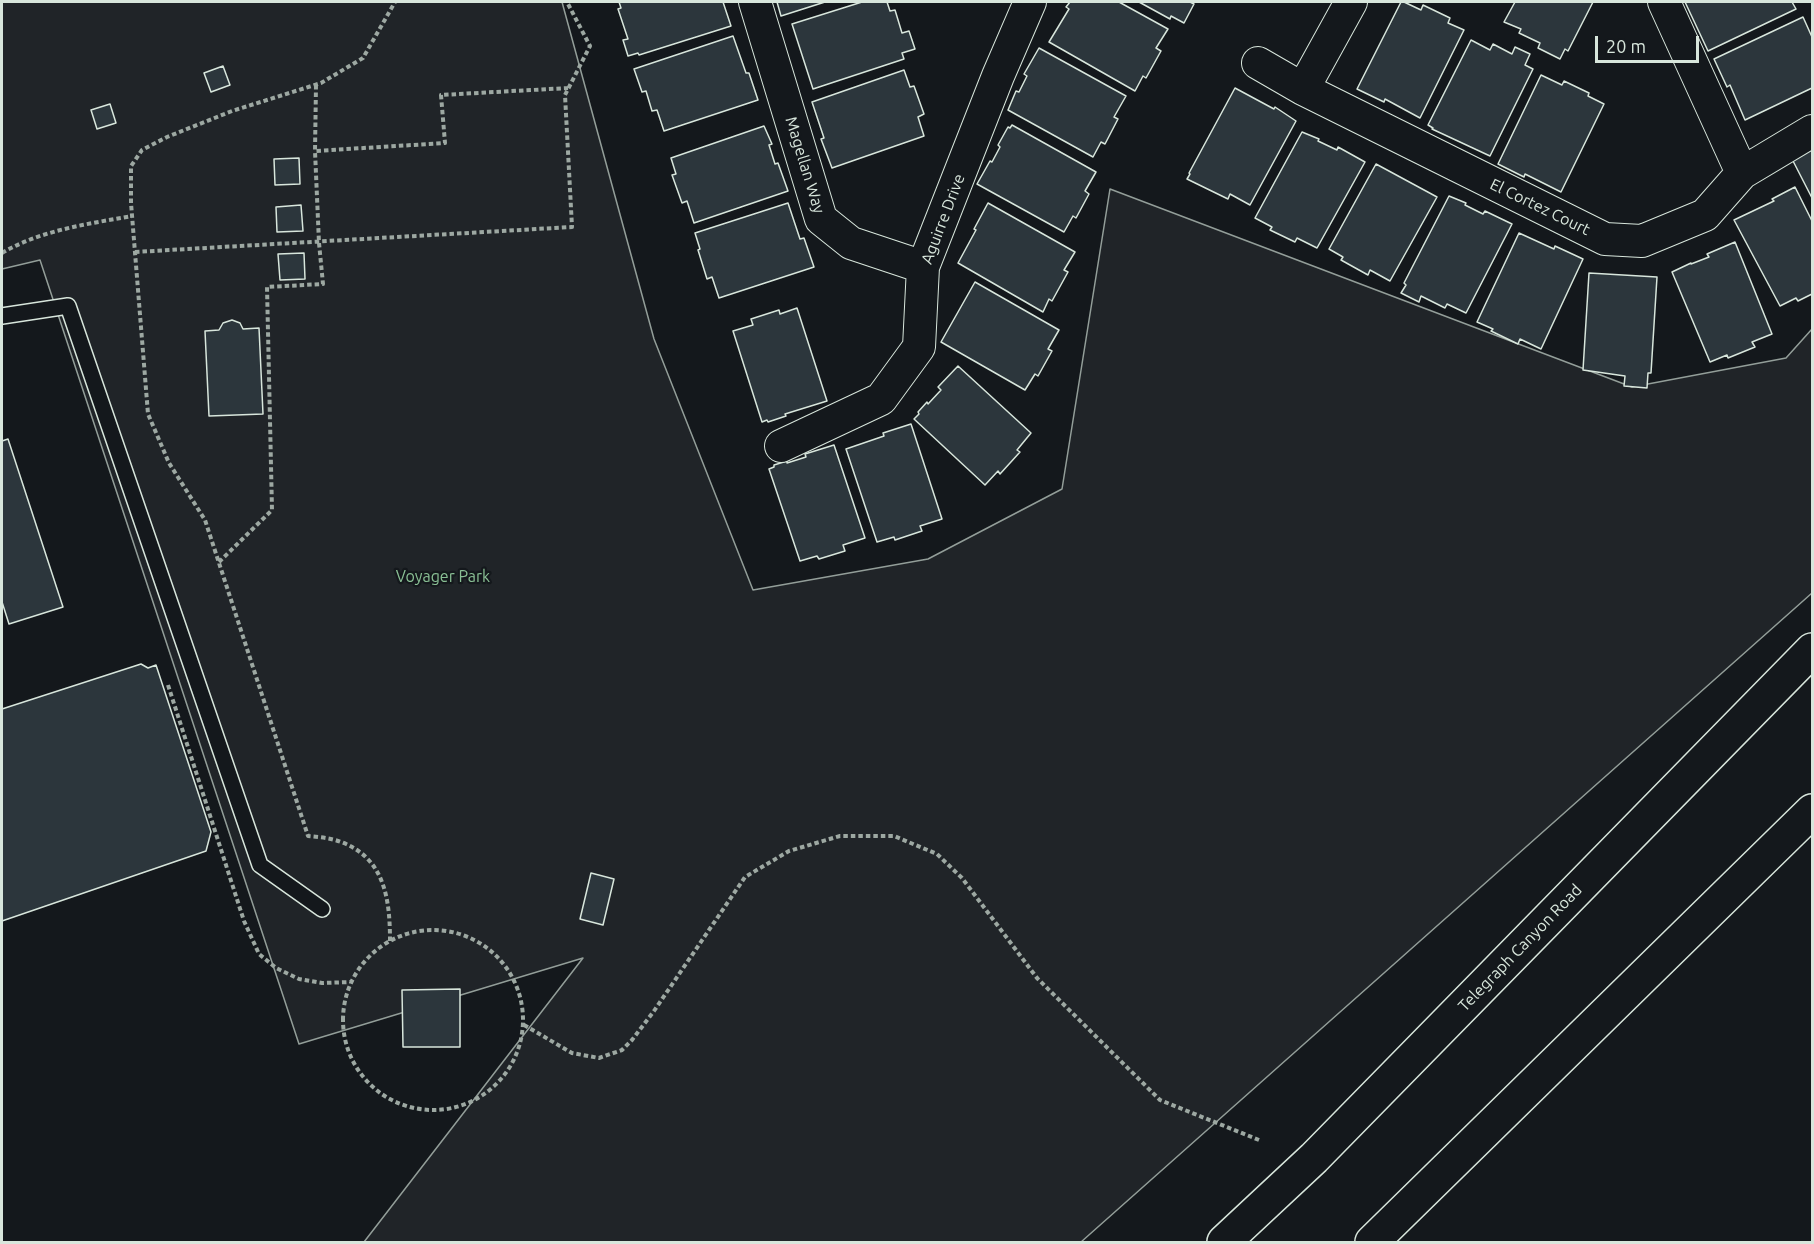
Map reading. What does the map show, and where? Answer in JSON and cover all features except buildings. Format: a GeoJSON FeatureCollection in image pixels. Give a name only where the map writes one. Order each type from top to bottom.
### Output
{"type":"FeatureCollection","features":[{"type":"Feature","properties":{"kind":"main road","name":"Telegraph Canyon Road"},"geometry":{"type":"LineString","coordinates":[[1224,1242],[1322,1149],[1812,650]]}},
{"type":"Feature","properties":{"kind":"main road"},"geometry":{"type":"LineString","coordinates":[[1372,1242],[1812,810]]}},
{"type":"Feature","properties":{"kind":"street","name":"Magellan Way"},"geometry":{"type":"LineString","coordinates":[[755,2],[821,219],[851,243],[923,267]]}},
{"type":"Feature","properties":{"kind":"street","name":"Aguirre Drive"},"geometry":{"type":"LineString","coordinates":[[781,446],[881,399],[919,347],[923,267],[998,76],[1030,2]]}},
{"type":"Feature","properties":{"kind":"street"},"geometry":{"type":"LineString","coordinates":[[1303,89],[1351,2]]}},
{"type":"Feature","properties":{"kind":"street"},"geometry":{"type":"LineString","coordinates":[[1664,2],[1742,172]]}},
{"type":"Feature","properties":{"kind":"street","name":"El Cortez Court"},"geometry":{"type":"LineString","coordinates":[[1258,63],[1303,89],[1605,239],[1642,241],[1705,215],[1742,172],[1812,131]]}},
{"type":"Feature","properties":{"kind":"lane"},"geometry":{"type":"LineString","coordinates":[[2,316],[68,306],[260,865],[322,909]]}},
{"type":"Feature","properties":{"kind":"path"},"geometry":{"type":"LineString","coordinates":[[390,941],[387,899],[378,870],[356,848],[339,841],[308,836],[205,520],[169,463],[148,414],[132,216],[131,166],[142,150],[166,137],[232,111],[316,85],[363,58],[395,2]]}},
{"type":"Feature","properties":{"kind":"path"},"geometry":{"type":"LineString","coordinates":[[135,252],[572,227],[565,95],[590,46],[567,2]]}},
{"type":"Feature","properties":{"kind":"path"},"geometry":{"type":"LineString","coordinates":[[219,562],[272,510],[267,287],[323,284],[315,151],[316,85]]}},
{"type":"Feature","properties":{"kind":"path"},"geometry":{"type":"LineString","coordinates":[[315,151],[445,143],[441,95],[569,88]]}},
{"type":"Feature","properties":{"kind":"path"},"geometry":{"type":"LineString","coordinates":[[2,253],[17,244],[78,226],[132,216]]}},
{"type":"Feature","properties":{"kind":"path"},"geometry":{"type":"LineString","coordinates":[[524,1025],[572,1053],[599,1058],[622,1050],[654,1011],[745,877],[789,851],[840,836],[894,836],[937,854],[962,878],[1037,978],[1160,1100],[1259,1140]]}},
{"type":"Feature","properties":{"kind":"path"},"geometry":{"type":"LineString","coordinates":[[443,930],[470,937],[493,952],[510,973],[521,998],[524,1025],[517,1054],[502,1078],[481,1098],[454,1108],[425,1110],[397,1103],[372,1088],[354,1065],[344,1038],[342,1009],[350,982],[367,958],[390,941],[416,931],[443,930]]}},
{"type":"Feature","properties":{"kind":"green space","name":"Voyager Park"},"geometry":{"type":"Polygon","coordinates":[[[2,2],[562,2],[654,339],[753,590],[928,559],[1062,489],[1110,189],[1632,387],[1786,358],[1812,329],[1812,593],[1081,1242],[364,1242],[583,958],[299,1044],[40,260],[2,269],[2,2]]]}}]}
